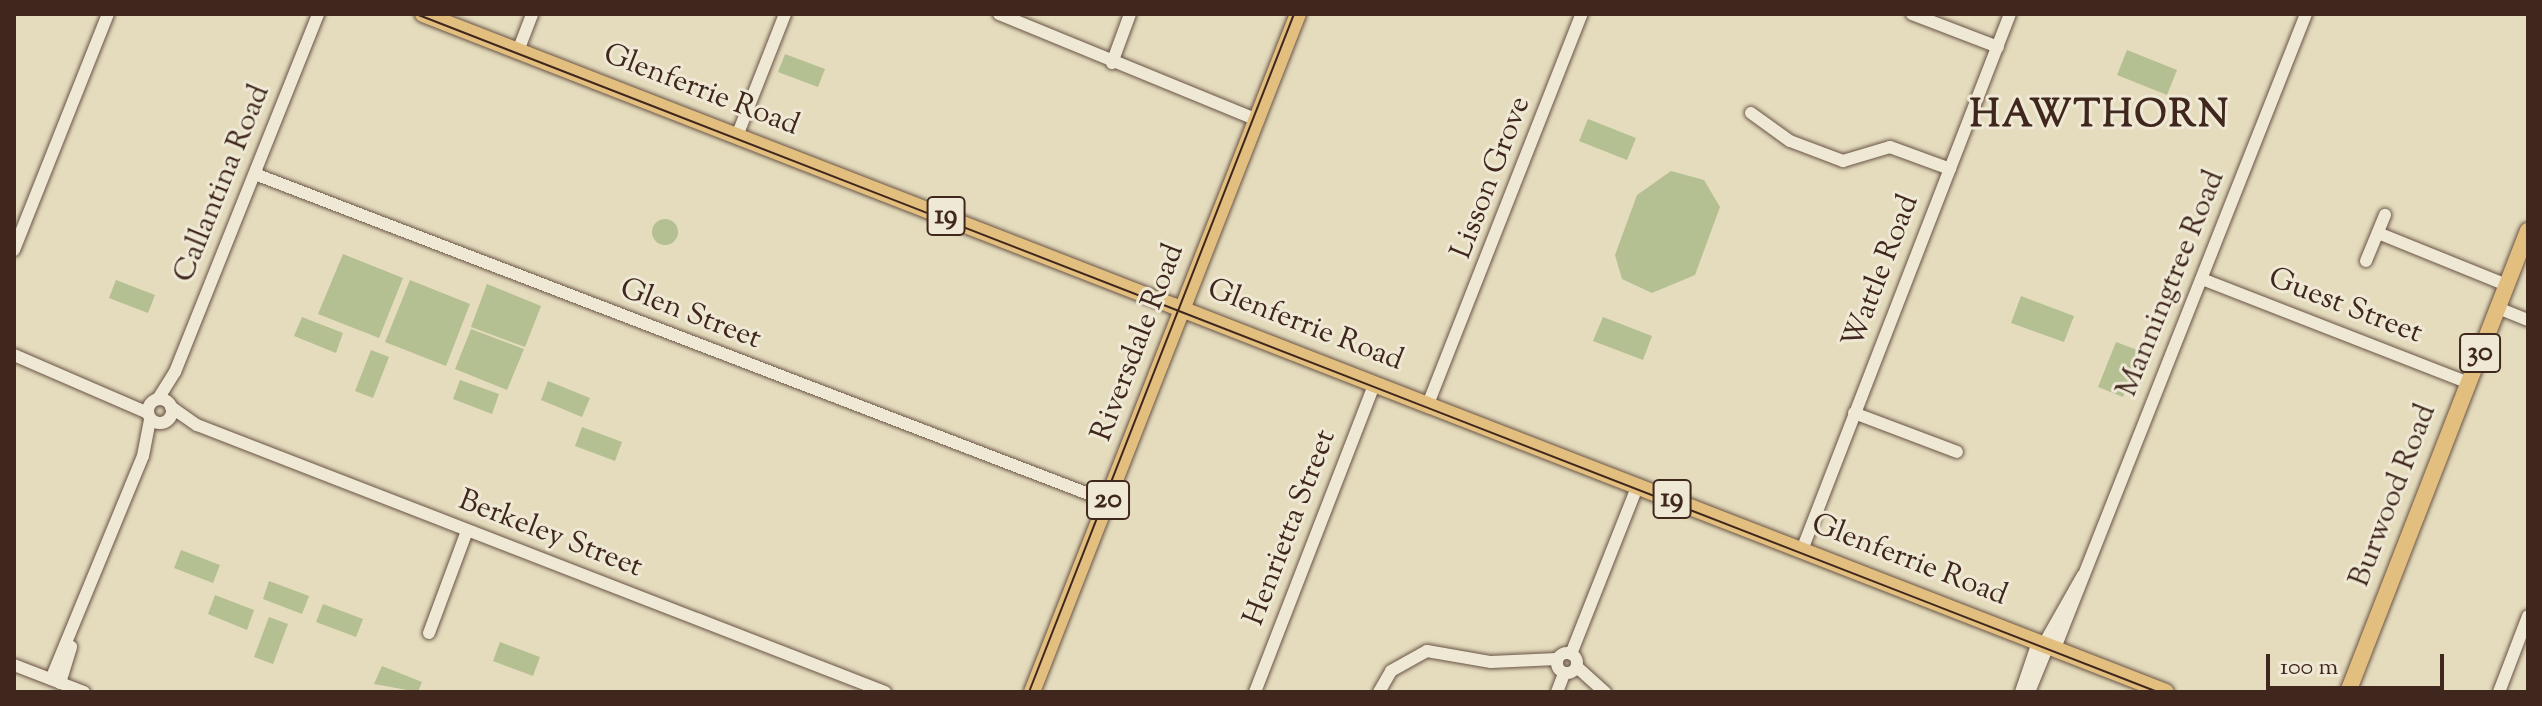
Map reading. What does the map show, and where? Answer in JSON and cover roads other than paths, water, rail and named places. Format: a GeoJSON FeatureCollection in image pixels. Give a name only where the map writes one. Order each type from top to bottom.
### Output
{"type":"FeatureCollection","features":[{"type":"Feature","properties":{"kind":"main road","name":"Glenferrie Road"},"geometry":{"type":"LineString","coordinates":[[423,14],[2166,692]]}},
{"type":"Feature","properties":{"kind":"main road","name":"Riversdale Road"},"geometry":{"type":"LineString","coordinates":[[1032,692],[1298,14]]}},
{"type":"Feature","properties":{"kind":"main road","name":"Burwood Road"},"geometry":{"type":"LineString","coordinates":[[2348,692],[2528,231]]}},
{"type":"Feature","properties":{"kind":"street"},"geometry":{"type":"LineString","coordinates":[[14,250],[108,14]]}},
{"type":"Feature","properties":{"kind":"street","name":"Callantina Road"},"geometry":{"type":"LineString","coordinates":[[55,681],[318,14]]}},
{"type":"Feature","properties":{"kind":"street"},"geometry":{"type":"LineString","coordinates":[[518,51],[532,14]]}},
{"type":"Feature","properties":{"kind":"street"},"geometry":{"type":"LineString","coordinates":[[737,136],[785,14]]}},
{"type":"Feature","properties":{"kind":"street"},"geometry":{"type":"LineString","coordinates":[[1112,63],[1130,14]]}},
{"type":"Feature","properties":{"kind":"street","name":"Lisson Grove"},"geometry":{"type":"LineString","coordinates":[[1432,405],[1582,14]]}},
{"type":"Feature","properties":{"kind":"street"},"geometry":{"type":"LineString","coordinates":[[1912,14],[1998,47]]}},
{"type":"Feature","properties":{"kind":"street","name":"Wattle Road"},"geometry":{"type":"LineString","coordinates":[[1802,550],[2010,14]]}},
{"type":"Feature","properties":{"kind":"street","name":"Manningtree Road"},"geometry":{"type":"LineString","coordinates":[[2046,645],[2084,572],[2306,14]]}},
{"type":"Feature","properties":{"kind":"street"},"geometry":{"type":"LineString","coordinates":[[1007,17],[1112,63],[1257,120]]}},
{"type":"Feature","properties":{"kind":"street"},"geometry":{"type":"LineString","coordinates":[[1751,113],[1790,141],[1843,161],[1890,147],[1950,169]]}},
{"type":"Feature","properties":{"kind":"street","name":"Glen Street"},"geometry":{"type":"LineString","coordinates":[[255,174],[1107,501]]}},
{"type":"Feature","properties":{"kind":"street"},"geometry":{"type":"LineString","coordinates":[[2366,261],[2385,215]]}},
{"type":"Feature","properties":{"kind":"street"},"geometry":{"type":"LineString","coordinates":[[2378,233],[2507,285]]}},
{"type":"Feature","properties":{"kind":"street","name":"Guest Street"},"geometry":{"type":"LineString","coordinates":[[2202,279],[2469,383]]}},
{"type":"Feature","properties":{"kind":"street"},"geometry":{"type":"LineString","coordinates":[[2498,308],[2528,320]]}},
{"type":"Feature","properties":{"kind":"street","name":"Berkeley Street"},"geometry":{"type":"LineString","coordinates":[[14,355],[885,692]]}},
{"type":"Feature","properties":{"kind":"street","name":"Henrietta Street"},"geometry":{"type":"LineString","coordinates":[[1255,692],[1375,383]]}},
{"type":"Feature","properties":{"kind":"street"},"geometry":{"type":"LineString","coordinates":[[1854,413],[1957,452]]}},
{"type":"Feature","properties":{"kind":"street"},"geometry":{"type":"LineString","coordinates":[[1605,692],[1577,667],[1571,654],[1638,485]]}},
{"type":"Feature","properties":{"kind":"street"},"geometry":{"type":"LineString","coordinates":[[429,633],[467,531]]}},
{"type":"Feature","properties":{"kind":"street"},"geometry":{"type":"LineString","coordinates":[[2499,692],[2528,616]]}},
{"type":"Feature","properties":{"kind":"street"},"geometry":{"type":"LineString","coordinates":[[2021,692],[2046,645]]}},
{"type":"Feature","properties":{"kind":"street"},"geometry":{"type":"LineString","coordinates":[[2029,692],[2046,645]]}},
{"type":"Feature","properties":{"kind":"street"},"geometry":{"type":"LineString","coordinates":[[1379,692],[1391,671],[1427,651],[1491,662],[1557,659],[1571,654]]}},
{"type":"Feature","properties":{"kind":"street"},"geometry":{"type":"LineString","coordinates":[[1557,659],[1564,674]]}},
{"type":"Feature","properties":{"kind":"street"},"geometry":{"type":"LineString","coordinates":[[14,665],[84,692]]}},
{"type":"Feature","properties":{"kind":"street"},"geometry":{"type":"LineString","coordinates":[[1557,692],[1564,674],[1577,667]]}},
{"type":"Feature","properties":{"kind":"tram line"},"geometry":{"type":"LineString","coordinates":[[416,14],[2158,692]]}},
{"type":"Feature","properties":{"kind":"tram line"},"geometry":{"type":"LineString","coordinates":[[1029,692],[1294,14]]}},
{"type":"Feature","properties":{"kind":"district","name":"HAWTHORN"},"geometry":{"type":"Point","coordinates":[2100,118]}}]}
